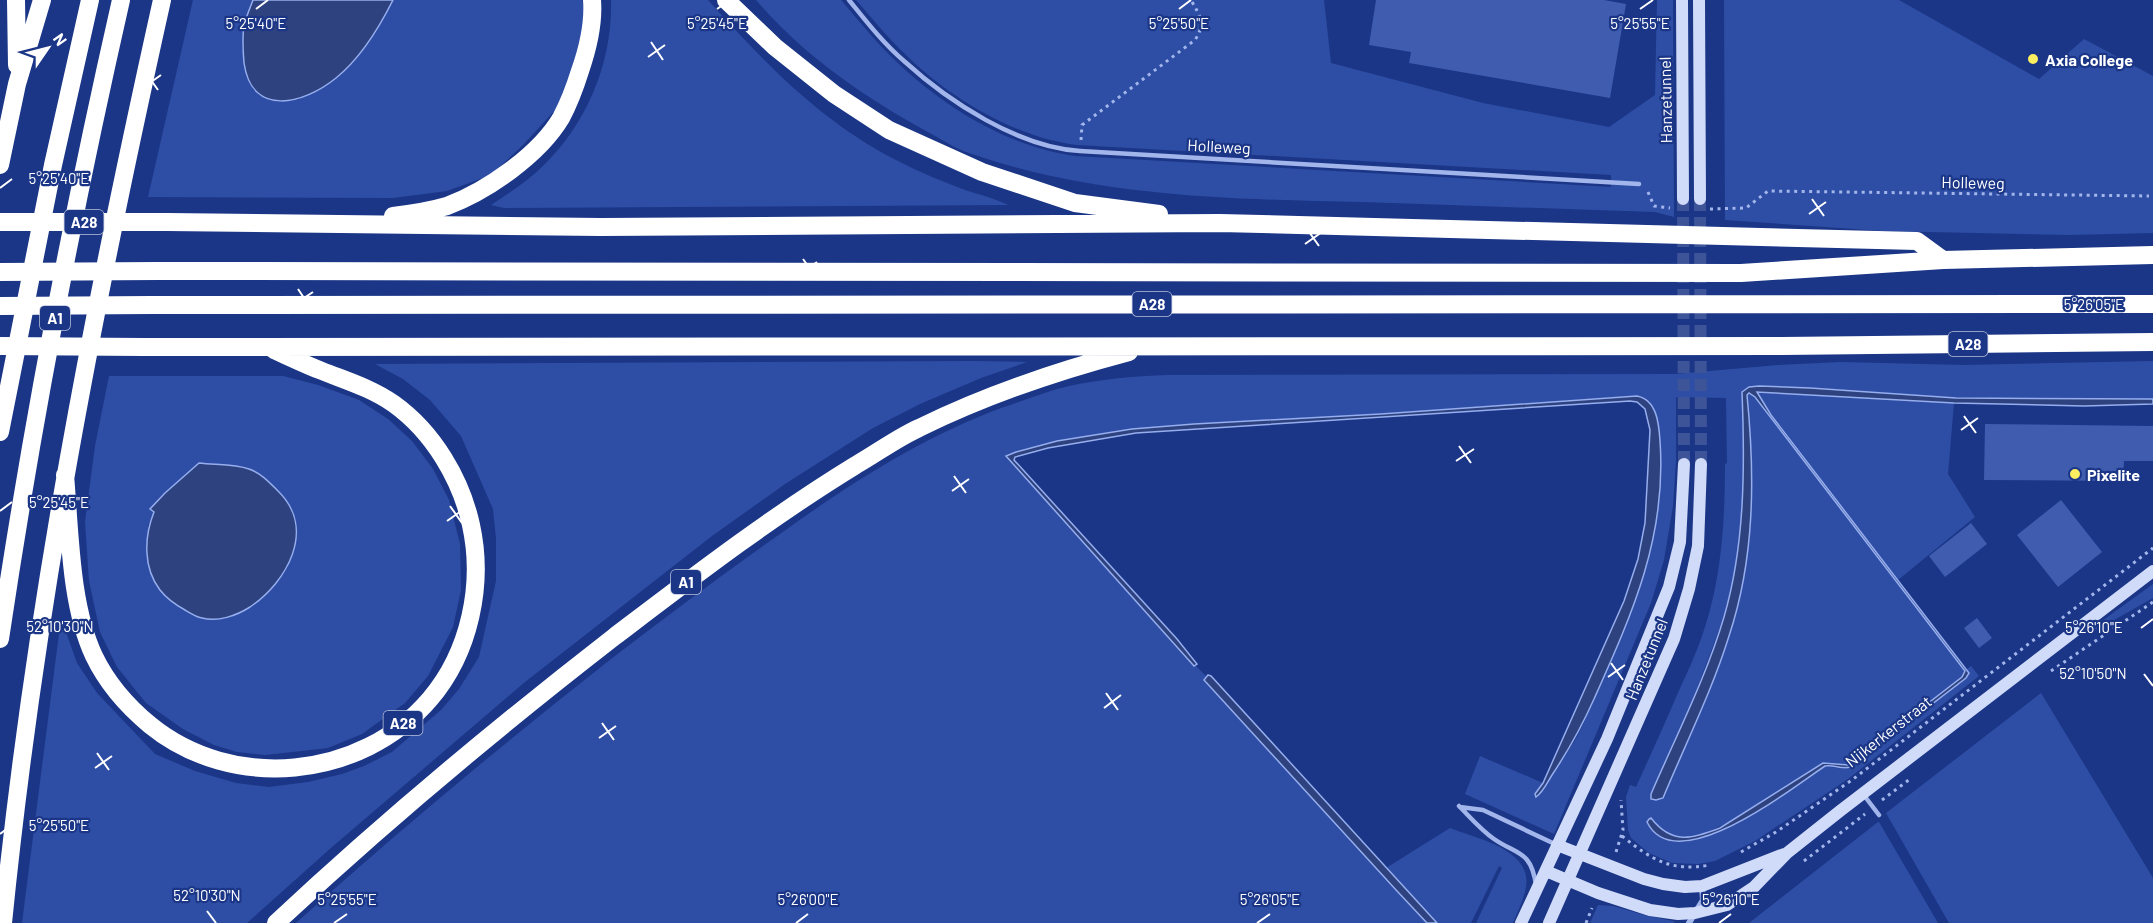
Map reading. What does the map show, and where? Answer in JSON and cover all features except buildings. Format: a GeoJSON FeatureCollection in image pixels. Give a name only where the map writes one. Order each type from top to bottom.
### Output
{"type":"FeatureCollection","features":[{"type":"Feature","properties":{"kind":"highway"},"geometry":{"type":"LineString","coordinates":[[16,0],[17,84]]}},
{"type":"Feature","properties":{"kind":"highway"},"geometry":{"type":"LineString","coordinates":[[0,165],[17,84],[42,0]]}},
{"type":"Feature","properties":{"kind":"highway","name":"A1"},"geometry":{"type":"LineString","coordinates":[[0,432],[53,165],[90,0]]}},
{"type":"Feature","properties":{"kind":"highway","name":"A1"},"geometry":{"type":"LineString","coordinates":[[0,639],[37,411],[75,208],[121,0]]}},
{"type":"Feature","properties":{"kind":"highway","name":"A1"},"geometry":{"type":"LineString","coordinates":[[3,923],[32,678],[65,475],[117,203],[162,0]]}},
{"type":"Feature","properties":{"kind":"highway"},"geometry":{"type":"LineString","coordinates":[[320,223],[402,215],[446,206],[474,193],[505,174],[534,151],[560,118],[576,83],[588,48],[593,16],[592,0]]}},
{"type":"Feature","properties":{"kind":"highway","name":"A28"},"geometry":{"type":"LineString","coordinates":[[726,0],[776,47],[834,94],[889,130],[982,172],[1075,203],[1220,223]]}},
{"type":"Feature","properties":{"kind":"highway","name":"A28"},"geometry":{"type":"LineString","coordinates":[[0,222],[601,227],[1220,223],[1917,241],[1943,260]]}},
{"type":"Feature","properties":{"kind":"highway","name":"A28"},"geometry":{"type":"LineString","coordinates":[[0,272],[1741,273],[1943,260],[2153,255]]}},
{"type":"Feature","properties":{"kind":"highway","name":"A28"},"geometry":{"type":"LineString","coordinates":[[0,306],[2153,304]]}},
{"type":"Feature","properties":{"kind":"highway","name":"A28"},"geometry":{"type":"LineString","coordinates":[[0,346],[1782,346],[2153,342]]}},
{"type":"Feature","properties":{"kind":"highway","name":"A1"},"geometry":{"type":"LineString","coordinates":[[276,923],[347,857],[558,681],[725,552],[807,495],[917,428],[1007,390],[1092,362],[1157,345]]}},
{"type":"Feature","properties":{"kind":"highway","name":"A28"},"geometry":{"type":"LineString","coordinates":[[65,475],[77,602],[83,629],[93,655],[106,678],[135,712],[163,736],[188,749],[227,763],[259,768],[291,769],[342,758],[387,735],[412,717],[430,698],[459,651],[475,594],[474,539],[467,508],[459,484],[439,450],[416,423],[395,405],[365,386],[322,371],[267,347]]}},
{"type":"Feature","properties":{"kind":"main road","name":"Hanzetunnel"},"geometry":{"type":"LineString","coordinates":[[1680,204],[1682,0]]}},
{"type":"Feature","properties":{"kind":"main road","name":"Hanzetunnel"},"geometry":{"type":"LineString","coordinates":[[1699,0],[1700,199]]}},
{"type":"Feature","properties":{"kind":"main road","name":"Hanzetunnel"},"geometry":{"type":"LineString","coordinates":[[1557,845],[1607,739],[1669,586],[1680,542],[1684,464]]}},
{"type":"Feature","properties":{"kind":"main road","name":"Hanzetunnel"},"geometry":{"type":"LineString","coordinates":[[1580,855],[1674,639],[1689,589],[1698,546],[1701,464]]}},
{"type":"Feature","properties":{"kind":"main road","name":"Nijkerkerstraat"},"geometry":{"type":"LineString","coordinates":[[1546,871],[1598,893],[1650,910],[1692,918],[1743,896],[1755,887],[1787,853],[2153,571]]}},
{"type":"Feature","properties":{"kind":"main road","name":"Nijkerkerstraat"},"geometry":{"type":"LineString","coordinates":[[1557,845],[1663,884],[1684,887],[1702,886],[1787,853]]}},
{"type":"Feature","properties":{"kind":"main road"},"geometry":{"type":"LineString","coordinates":[[1521,923],[1557,845]]}},
{"type":"Feature","properties":{"kind":"main road"},"geometry":{"type":"LineString","coordinates":[[1549,923],[1580,855]]}},
{"type":"Feature","properties":{"kind":"street"},"geometry":{"type":"LineString","coordinates":[[1692,918],[1703,900],[1702,886]]}},
{"type":"Feature","properties":{"kind":"lane","name":"Holleweg"},"geometry":{"type":"LineString","coordinates":[[849,0],[902,60],[944,94],[988,120],[1035,142],[1058,149],[1639,184]]}},
{"type":"Feature","properties":{"kind":"lane"},"geometry":{"type":"LineString","coordinates":[[1863,794],[1879,815]]}},
{"type":"Feature","properties":{"kind":"lane"},"geometry":{"type":"LineString","coordinates":[[1537,890],[1532,868],[1525,856],[1494,839],[1459,806],[1483,810],[1557,845]]}},
{"type":"Feature","properties":{"kind":"path"},"geometry":{"type":"LineString","coordinates":[[1080,151],[1082,125],[1195,40],[1201,31],[1201,21],[1191,0]]}},
{"type":"Feature","properties":{"kind":"path"},"geometry":{"type":"LineString","coordinates":[[1639,184],[1644,186],[1654,207],[1680,204]]}},
{"type":"Feature","properties":{"kind":"path","name":"Holleweg"},"geometry":{"type":"LineString","coordinates":[[1726,209],[1746,208],[1768,191],[2149,196]]}},
{"type":"Feature","properties":{"kind":"path","name":"Nijkerkerstraat"},"geometry":{"type":"LineString","coordinates":[[1733,856],[1776,832],[1852,780],[2153,548]]}},
{"type":"Feature","properties":{"kind":"path"},"geometry":{"type":"LineString","coordinates":[[2051,671],[2153,602]]}},
{"type":"Feature","properties":{"kind":"path"},"geometry":{"type":"LineString","coordinates":[[1799,865],[1917,774]]}},
{"type":"Feature","properties":{"kind":"path"},"geometry":{"type":"LineString","coordinates":[[1622,836],[1662,863],[1687,868],[1710,865]]}},
{"type":"Feature","properties":{"kind":"shaded area"},"geometry":{"type":"Polygon","coordinates":[[[193,0],[253,0],[244,26],[242,49],[297,100],[330,83],[352,63],[375,33],[393,0],[582,0],[586,18],[572,70],[556,109],[491,175],[447,191],[393,198],[148,197],[193,0]]]}},
{"type":"Feature","properties":{"kind":"shaded area"},"geometry":{"type":"Polygon","coordinates":[[[253,0],[393,0],[369,42],[345,70],[323,87],[309,94],[281,101],[268,99],[257,92],[249,81],[244,63],[244,26],[253,0]]]}},
{"type":"Feature","properties":{"kind":"shaded area"},"geometry":{"type":"Polygon","coordinates":[[[611,0],[708,0],[771,67],[841,126],[911,168],[1008,205],[504,208],[491,205],[525,182],[543,166],[559,149],[584,111],[602,68],[607,46],[611,0]]]}},
{"type":"Feature","properties":{"kind":"shaded area"},"geometry":{"type":"Polygon","coordinates":[[[756,0],[841,0],[892,57],[938,97],[981,124],[1028,145],[1052,152],[1076,156],[1611,187],[1611,175],[1077,145],[1054,141],[1007,124],[962,100],[922,70],[898,48],[856,0],[1324,0],[1331,63],[1483,103],[1609,127],[1655,95],[1657,0],[1673,0],[1674,217],[1655,212],[1213,197],[1114,187],[1017,168],[958,148],[879,104],[856,89],[793,39],[756,0]]]}},
{"type":"Feature","properties":{"kind":"shaded area"},"geometry":{"type":"Polygon","coordinates":[[[1724,0],[1899,0],[2039,79],[2084,39],[2153,76],[2153,233],[2069,235],[1883,231],[1725,220],[1724,0]]]}},
{"type":"Feature","properties":{"kind":"shaded area"},"geometry":{"type":"Polygon","coordinates":[[[2153,361],[2153,399],[1956,398],[1810,388],[1742,392],[1743,490],[1736,564],[1721,625],[1694,698],[1663,798],[1722,657],[1738,607],[1751,517],[1750,425],[1747,395],[1749,393],[1755,397],[1965,671],[1962,677],[1848,765],[1823,763],[1742,816],[1703,834],[1683,837],[1671,835],[1658,828],[1651,819],[1650,827],[1685,842],[1722,831],[1825,766],[1844,769],[1850,767],[1966,678],[1967,669],[1971,666],[1979,676],[1848,779],[1755,841],[1715,861],[1698,864],[1672,863],[1649,853],[1631,838],[1628,830],[1626,797],[1630,785],[1636,787],[1662,730],[1696,653],[1711,607],[1719,567],[1723,526],[1725,464],[1727,463],[1726,398],[1676,397],[1673,506],[1664,560],[1651,603],[1554,834],[1465,794],[1480,756],[1543,783],[1535,797],[1575,740],[1616,649],[1647,562],[1659,503],[1661,472],[1660,440],[1654,411],[1645,400],[1631,396],[1132,429],[1057,441],[1006,456],[1193,666],[1196,666],[1206,676],[1204,680],[1427,923],[296,923],[412,821],[491,756],[611,659],[737,564],[860,479],[916,447],[974,419],[1053,390],[1106,380],[1168,375],[1675,374],[1841,362],[1964,365],[2153,361]]]}},
{"type":"Feature","properties":{"kind":"shaded area"},"geometry":{"type":"Polygon","coordinates":[[[1027,362],[981,378],[920,404],[873,428],[785,484],[712,536],[525,682],[247,923],[22,923],[61,618],[77,663],[97,693],[155,754],[195,771],[236,783],[269,787],[308,782],[364,766],[392,752],[441,710],[459,689],[479,657],[496,581],[493,509],[461,436],[430,400],[403,379],[375,364],[1027,362]]]}},
{"type":"Feature","properties":{"kind":"shaded area"},"geometry":{"type":"Polygon","coordinates":[[[109,376],[283,376],[318,385],[359,400],[388,419],[412,441],[433,469],[449,500],[460,544],[461,590],[453,627],[428,676],[405,703],[362,734],[328,748],[265,755],[237,752],[214,745],[183,729],[146,703],[117,667],[100,632],[89,581],[85,522],[95,446],[109,376]],[[199,463],[154,512],[148,526],[209,619],[234,614],[255,603],[288,567],[243,467],[199,463]]]}},
{"type":"Feature","properties":{"kind":"shaded area"},"geometry":{"type":"Polygon","coordinates":[[[1749,387],[1956,398],[2153,399],[2153,404],[2084,406],[1954,403],[1757,392],[1771,415],[1969,673],[1966,678],[1850,767],[1825,766],[1762,809],[1708,836],[1683,841],[1662,837],[1647,822],[1649,819],[1651,818],[1659,827],[1675,836],[1700,835],[1720,828],[1823,763],[1848,765],[1962,677],[1965,671],[1755,397],[1749,393],[1747,395],[1752,486],[1751,517],[1738,607],[1715,677],[1663,798],[1651,799],[1651,794],[1700,685],[1724,617],[1740,534],[1743,477],[1742,392],[1749,387]]]}},
{"type":"Feature","properties":{"kind":"shaded area"},"geometry":{"type":"Polygon","coordinates":[[[1759,391],[1954,403],[1948,474],[1975,517],[1898,580],[1771,415],[1756,394],[1759,391]]]}},
{"type":"Feature","properties":{"kind":"shaded area"},"geometry":{"type":"Polygon","coordinates":[[[1637,396],[1644,398],[1653,408],[1660,434],[1661,476],[1658,510],[1644,574],[1621,636],[1585,719],[1545,787],[1536,797],[1535,794],[1543,783],[1624,601],[1638,559],[1645,523],[1650,430],[1645,409],[1637,402],[1136,433],[1048,448],[1015,457],[1014,460],[1177,639],[1197,664],[1194,666],[1006,456],[1057,441],[1132,429],[1637,396]]]}},
{"type":"Feature","properties":{"kind":"shaded area"},"geometry":{"type":"Polygon","coordinates":[[[199,463],[237,466],[257,473],[278,491],[290,506],[295,522],[296,538],[293,554],[275,584],[250,607],[221,619],[198,617],[172,602],[154,581],[148,562],[148,532],[154,512],[150,509],[199,463]]]}},
{"type":"Feature","properties":{"kind":"shaded area"},"geometry":{"type":"Polygon","coordinates":[[[2153,584],[2153,598],[2093,632],[2091,629],[2153,584]]]}},
{"type":"Feature","properties":{"kind":"shaded area"},"geometry":{"type":"Polygon","coordinates":[[[1208,675],[1437,923],[1427,923],[1397,891],[1204,680],[1208,675]]]}},
{"type":"Feature","properties":{"kind":"shaded area"},"geometry":{"type":"Polygon","coordinates":[[[2041,693],[2153,878],[2153,923],[1949,923],[1886,813],[2041,693]]]}},
{"type":"Feature","properties":{"kind":"shaded area"},"geometry":{"type":"Polygon","coordinates":[[[1878,822],[1938,923],[1749,923],[1878,822]]]}},
{"type":"Feature","properties":{"kind":"shaded area"},"geometry":{"type":"Polygon","coordinates":[[[1450,828],[1500,847],[1520,863],[1526,874],[1526,887],[1513,923],[1476,923],[1502,868],[1499,866],[1471,923],[1437,923],[1386,868],[1450,828]]]}},
{"type":"Feature","properties":{"kind":"shaded area"},"geometry":{"type":"Polygon","coordinates":[[[1598,905],[1613,906],[1675,923],[1590,923],[1598,905]]]}},
{"type":"Feature","properties":{"kind":"tunnel"},"geometry":{"type":"LineString","coordinates":[[1683,199],[1684,464]]}},
{"type":"Feature","properties":{"kind":"tunnel"},"geometry":{"type":"LineString","coordinates":[[1700,199],[1701,464]]}},
{"type":"Feature","properties":{"kind":"place","name":"Axia College"},"geometry":{"type":"Point","coordinates":[2033,59]}},
{"type":"Feature","properties":{"kind":"place","name":"Pixelite"},"geometry":{"type":"Point","coordinates":[2075,474]}}]}
